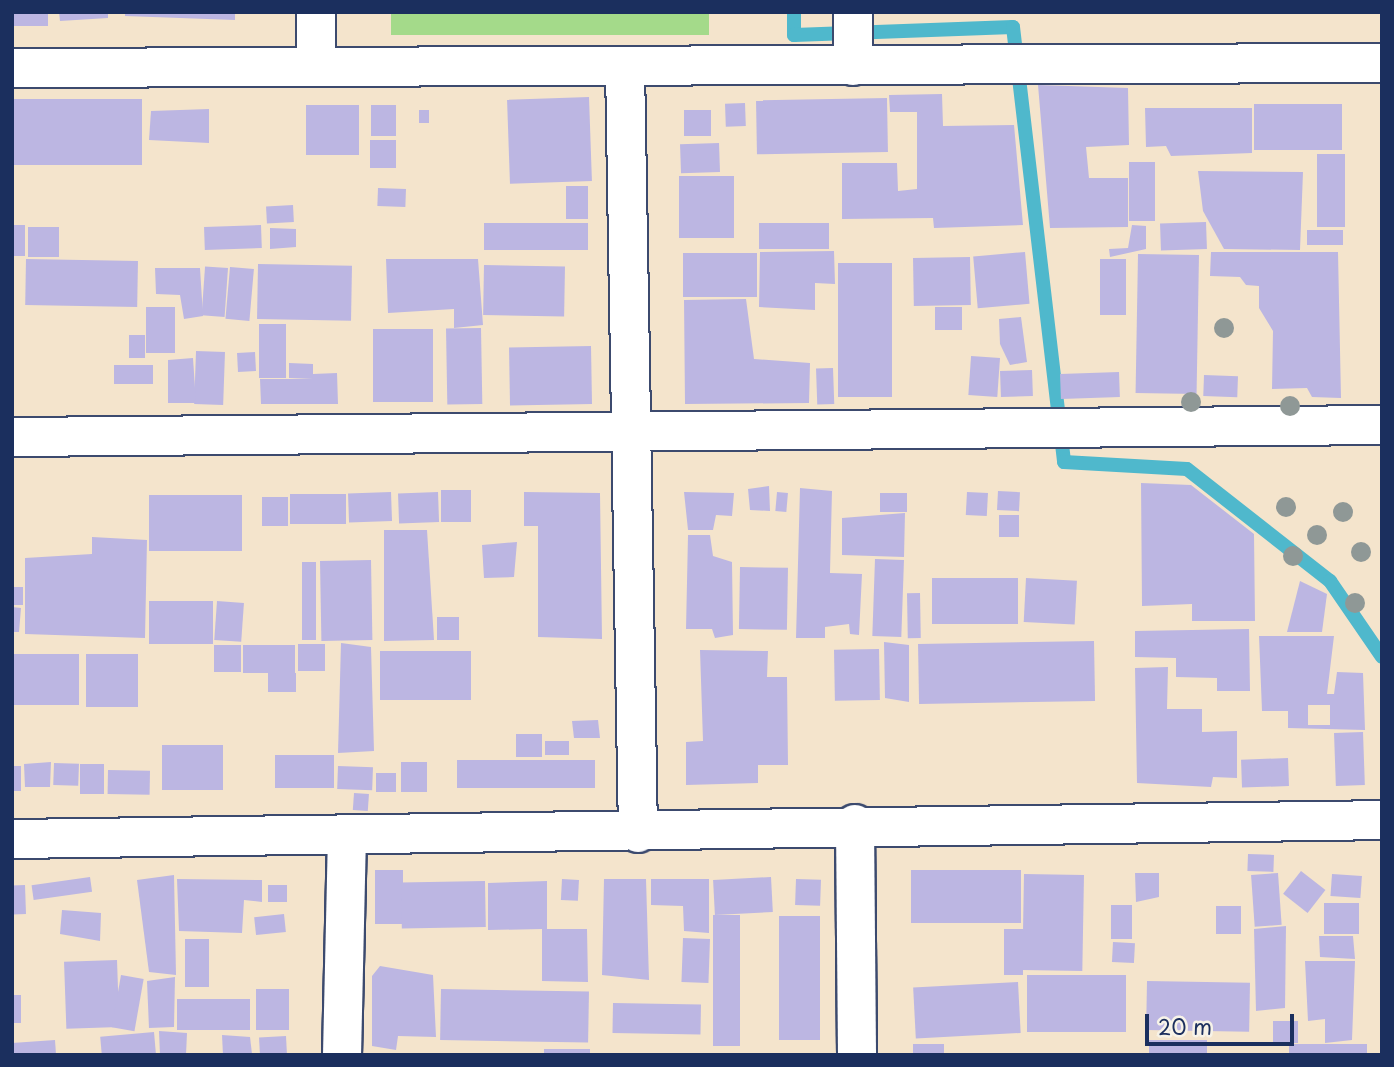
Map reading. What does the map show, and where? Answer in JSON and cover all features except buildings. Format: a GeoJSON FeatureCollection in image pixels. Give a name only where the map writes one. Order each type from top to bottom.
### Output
{"type":"FeatureCollection","features":[{"type":"Feature","properties":{"kind":"street"},"geometry":{"type":"LineString","coordinates":[[316,12],[316,67]]}},
{"type":"Feature","properties":{"kind":"street"},"geometry":{"type":"LineString","coordinates":[[853,12],[853,66]]}},
{"type":"Feature","properties":{"kind":"street"},"geometry":{"type":"LineString","coordinates":[[12,68],[1382,63]]}},
{"type":"Feature","properties":{"kind":"street"},"geometry":{"type":"LineString","coordinates":[[625,66],[638,833]]}},
{"type":"Feature","properties":{"kind":"street"},"geometry":{"type":"LineString","coordinates":[[12,437],[1382,425]]}},
{"type":"Feature","properties":{"kind":"street"},"geometry":{"type":"LineString","coordinates":[[12,839],[638,833],[855,824],[1382,820]]}},
{"type":"Feature","properties":{"kind":"street"},"geometry":{"type":"LineString","coordinates":[[855,824],[858,1055]]}},
{"type":"Feature","properties":{"kind":"street"},"geometry":{"type":"LineString","coordinates":[[342,1055],[347,834]]}},
{"type":"Feature","properties":{"kind":"green space"},"geometry":{"type":"Polygon","coordinates":[[[391,12],[709,12],[709,35],[391,35],[391,12]]]}},
{"type":"Feature","properties":{"kind":"waterway"},"geometry":{"type":"LineString","coordinates":[[794,12],[794,35],[1013,27],[1064,462],[1187,469],[1330,581],[1382,657]]}}]}
